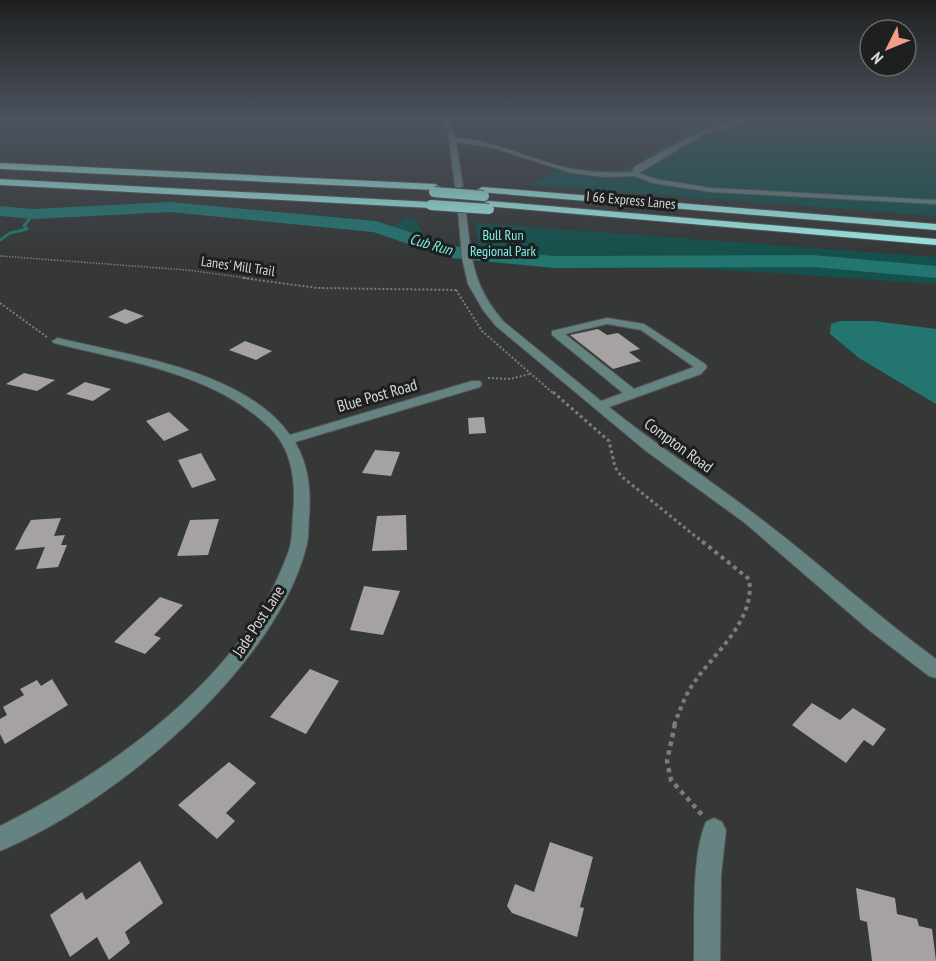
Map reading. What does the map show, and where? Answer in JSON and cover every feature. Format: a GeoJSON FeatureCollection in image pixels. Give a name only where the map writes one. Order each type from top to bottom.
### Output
{"type":"FeatureCollection","features":[{"type":"Feature","properties":{"kind":"highway"},"geometry":{"type":"LineString","coordinates":[[0,166],[486,200],[936,227]]}},
{"type":"Feature","properties":{"kind":"highway"},"geometry":{"type":"LineString","coordinates":[[0,170],[486,200],[936,247]]}},
{"type":"Feature","properties":{"kind":"highway"},"geometry":{"type":"LineString","coordinates":[[0,177],[433,196]]}},
{"type":"Feature","properties":{"kind":"highway"},"geometry":{"type":"LineString","coordinates":[[0,182],[433,196]]}},
{"type":"Feature","properties":{"kind":"highway","name":"I 66 Express Lanes"},"geometry":{"type":"LineString","coordinates":[[486,200],[936,233]]}},
{"type":"Feature","properties":{"kind":"highway","name":"I 66 Express Lanes"},"geometry":{"type":"LineString","coordinates":[[486,200],[936,242]]}},
{"type":"Feature","properties":{"kind":"street"},"geometry":{"type":"LineString","coordinates":[[456,163],[459,186]]}},
{"type":"Feature","properties":{"kind":"street"},"geometry":{"type":"LineString","coordinates":[[546,163],[561,168],[619,175],[636,172],[652,163]]}},
{"type":"Feature","properties":{"kind":"street"},"geometry":{"type":"LineString","coordinates":[[636,172],[653,181],[711,190],[936,202]]}},
{"type":"Feature","properties":{"kind":"street","name":"Compton Road"},"geometry":{"type":"LineString","coordinates":[[462,211],[467,267],[472,288],[485,309],[500,324],[651,448],[751,519],[868,618],[936,670]]}},
{"type":"Feature","properties":{"kind":"street"},"geometry":{"type":"LineString","coordinates":[[599,406],[697,371],[701,367],[644,327],[607,321],[556,333],[632,393]]}},
{"type":"Feature","properties":{"kind":"street","name":"Jade Post Lane"},"geometry":{"type":"LineString","coordinates":[[0,839],[66,803],[121,766],[172,725],[214,684],[247,645],[273,605],[290,570],[300,536],[304,507],[302,479],[295,456],[287,440],[276,426],[255,408],[207,381],[57,341]]}},
{"type":"Feature","properties":{"kind":"street","name":"Blue Post Road"},"geometry":{"type":"LineString","coordinates":[[287,440],[476,384]]}},
{"type":"Feature","properties":{"kind":"street"},"geometry":{"type":"LineString","coordinates":[[707,961],[709,875],[714,830]]}},
{"type":"Feature","properties":{"kind":"path","name":"Lanes' Mill Trail"},"geometry":{"type":"LineString","coordinates":[[0,256],[187,270],[317,288],[456,290],[472,288]]}},
{"type":"Feature","properties":{"kind":"path"},"geometry":{"type":"LineString","coordinates":[[456,290],[482,331],[609,441],[615,468],[621,476],[749,579],[751,591],[743,619],[690,688],[672,730],[667,761],[671,780],[714,830]]}},
{"type":"Feature","properties":{"kind":"path"},"geometry":{"type":"LineString","coordinates":[[0,303],[38,330],[40,335],[57,341]]}},
{"type":"Feature","properties":{"kind":"path"},"geometry":{"type":"LineString","coordinates":[[476,384],[474,382],[492,377],[510,380],[530,374]]}},
{"type":"Feature","properties":{"kind":"green space"},"geometry":{"type":"Polygon","coordinates":[[[635,163],[936,163],[936,216],[527,185],[560,169],[615,175],[635,163]]]}},
{"type":"Feature","properties":{"kind":"green space","name":"Bull Run Regional Park"},"geometry":{"type":"Polygon","coordinates":[[[408,218],[414,219],[429,243],[380,231],[408,218]]]}},
{"type":"Feature","properties":{"kind":"green space","name":"Bull Run Regional Park"},"geometry":{"type":"Polygon","coordinates":[[[474,223],[936,257],[936,284],[667,266],[483,261],[474,223]]]}},
{"type":"Feature","properties":{"kind":"shaded area"},"geometry":{"type":"Polygon","coordinates":[[[840,321],[874,321],[936,329],[936,404],[859,358],[830,334],[831,324],[840,321]]]}},
{"type":"Feature","properties":{"kind":"building"},"geometry":{"type":"Polygon","coordinates":[[[125,309],[144,316],[126,324],[108,317],[125,309]]]}},
{"type":"Feature","properties":{"kind":"building"},"geometry":{"type":"Polygon","coordinates":[[[598,329],[607,335],[618,333],[640,349],[629,352],[641,361],[613,369],[570,335],[598,329]]]}},
{"type":"Feature","properties":{"kind":"building"},"geometry":{"type":"Polygon","coordinates":[[[245,341],[272,351],[256,360],[229,350],[245,341]]]}},
{"type":"Feature","properties":{"kind":"building"},"geometry":{"type":"Polygon","coordinates":[[[24,373],[55,380],[37,391],[6,384],[24,373]]]}},
{"type":"Feature","properties":{"kind":"building"},"geometry":{"type":"Polygon","coordinates":[[[85,382],[111,389],[93,401],[66,394],[85,382]]]}},
{"type":"Feature","properties":{"kind":"building"},"geometry":{"type":"Polygon","coordinates":[[[169,412],[189,430],[164,441],[146,421],[169,412]]]}},
{"type":"Feature","properties":{"kind":"building"},"geometry":{"type":"Polygon","coordinates":[[[484,417],[486,433],[469,434],[468,418],[484,417]]]}},
{"type":"Feature","properties":{"kind":"building"},"geometry":{"type":"Polygon","coordinates":[[[375,450],[400,452],[391,476],[362,473],[375,450]]]}},
{"type":"Feature","properties":{"kind":"building"},"geometry":{"type":"Polygon","coordinates":[[[201,453],[216,480],[192,488],[178,460],[201,453]]]}},
{"type":"Feature","properties":{"kind":"building"},"geometry":{"type":"Polygon","coordinates":[[[406,515],[407,550],[372,551],[377,516],[406,515]]]}},
{"type":"Feature","properties":{"kind":"building"},"geometry":{"type":"Polygon","coordinates":[[[61,518],[54,536],[65,535],[61,545],[67,545],[58,567],[36,569],[45,547],[15,550],[31,520],[61,518]]]}},
{"type":"Feature","properties":{"kind":"building"},"geometry":{"type":"Polygon","coordinates":[[[219,519],[208,555],[177,556],[190,520],[219,519]]]}},
{"type":"Feature","properties":{"kind":"building"},"geometry":{"type":"Polygon","coordinates":[[[364,586],[400,591],[383,635],[350,630],[364,586]]]}},
{"type":"Feature","properties":{"kind":"building"},"geometry":{"type":"Polygon","coordinates":[[[160,597],[183,605],[154,635],[161,638],[145,654],[114,642],[160,597]]]}},
{"type":"Feature","properties":{"kind":"building"},"geometry":{"type":"Polygon","coordinates":[[[310,669],[339,681],[306,734],[270,717],[310,669]]]}},
{"type":"Feature","properties":{"kind":"building"},"geometry":{"type":"Polygon","coordinates":[[[52,679],[68,705],[5,744],[0,734],[0,719],[7,715],[3,707],[24,695],[20,689],[37,680],[41,686],[52,679]]]}},
{"type":"Feature","properties":{"kind":"building"},"geometry":{"type":"Polygon","coordinates":[[[812,703],[840,720],[853,708],[886,729],[873,746],[864,740],[846,763],[792,725],[812,703]]]}},
{"type":"Feature","properties":{"kind":"building"},"geometry":{"type":"Polygon","coordinates":[[[229,762],[256,783],[226,813],[235,821],[217,839],[178,805],[229,762]]]}},
{"type":"Feature","properties":{"kind":"building"},"geometry":{"type":"Polygon","coordinates":[[[550,842],[593,857],[580,907],[584,908],[577,937],[512,913],[507,906],[515,884],[534,892],[550,842]]]}},
{"type":"Feature","properties":{"kind":"building"},"geometry":{"type":"Polygon","coordinates":[[[140,861],[163,903],[125,932],[130,943],[109,960],[97,937],[70,957],[50,915],[82,892],[86,900],[140,861]]]}},
{"type":"Feature","properties":{"kind":"building"},"geometry":{"type":"Polygon","coordinates":[[[856,888],[895,898],[897,914],[917,919],[919,926],[932,929],[936,961],[872,961],[867,922],[860,920],[856,888]]]}},
{"type":"Feature","properties":{"kind":"waterway","name":"Cub Run"},"geometry":{"type":"LineString","coordinates":[[0,211],[33,214],[170,207],[376,227],[450,252],[554,262],[813,261],[936,272]]}},
{"type":"Feature","properties":{"kind":"waterway"},"geometry":{"type":"LineString","coordinates":[[0,240],[10,233],[27,229],[24,226],[33,214]]}}]}
